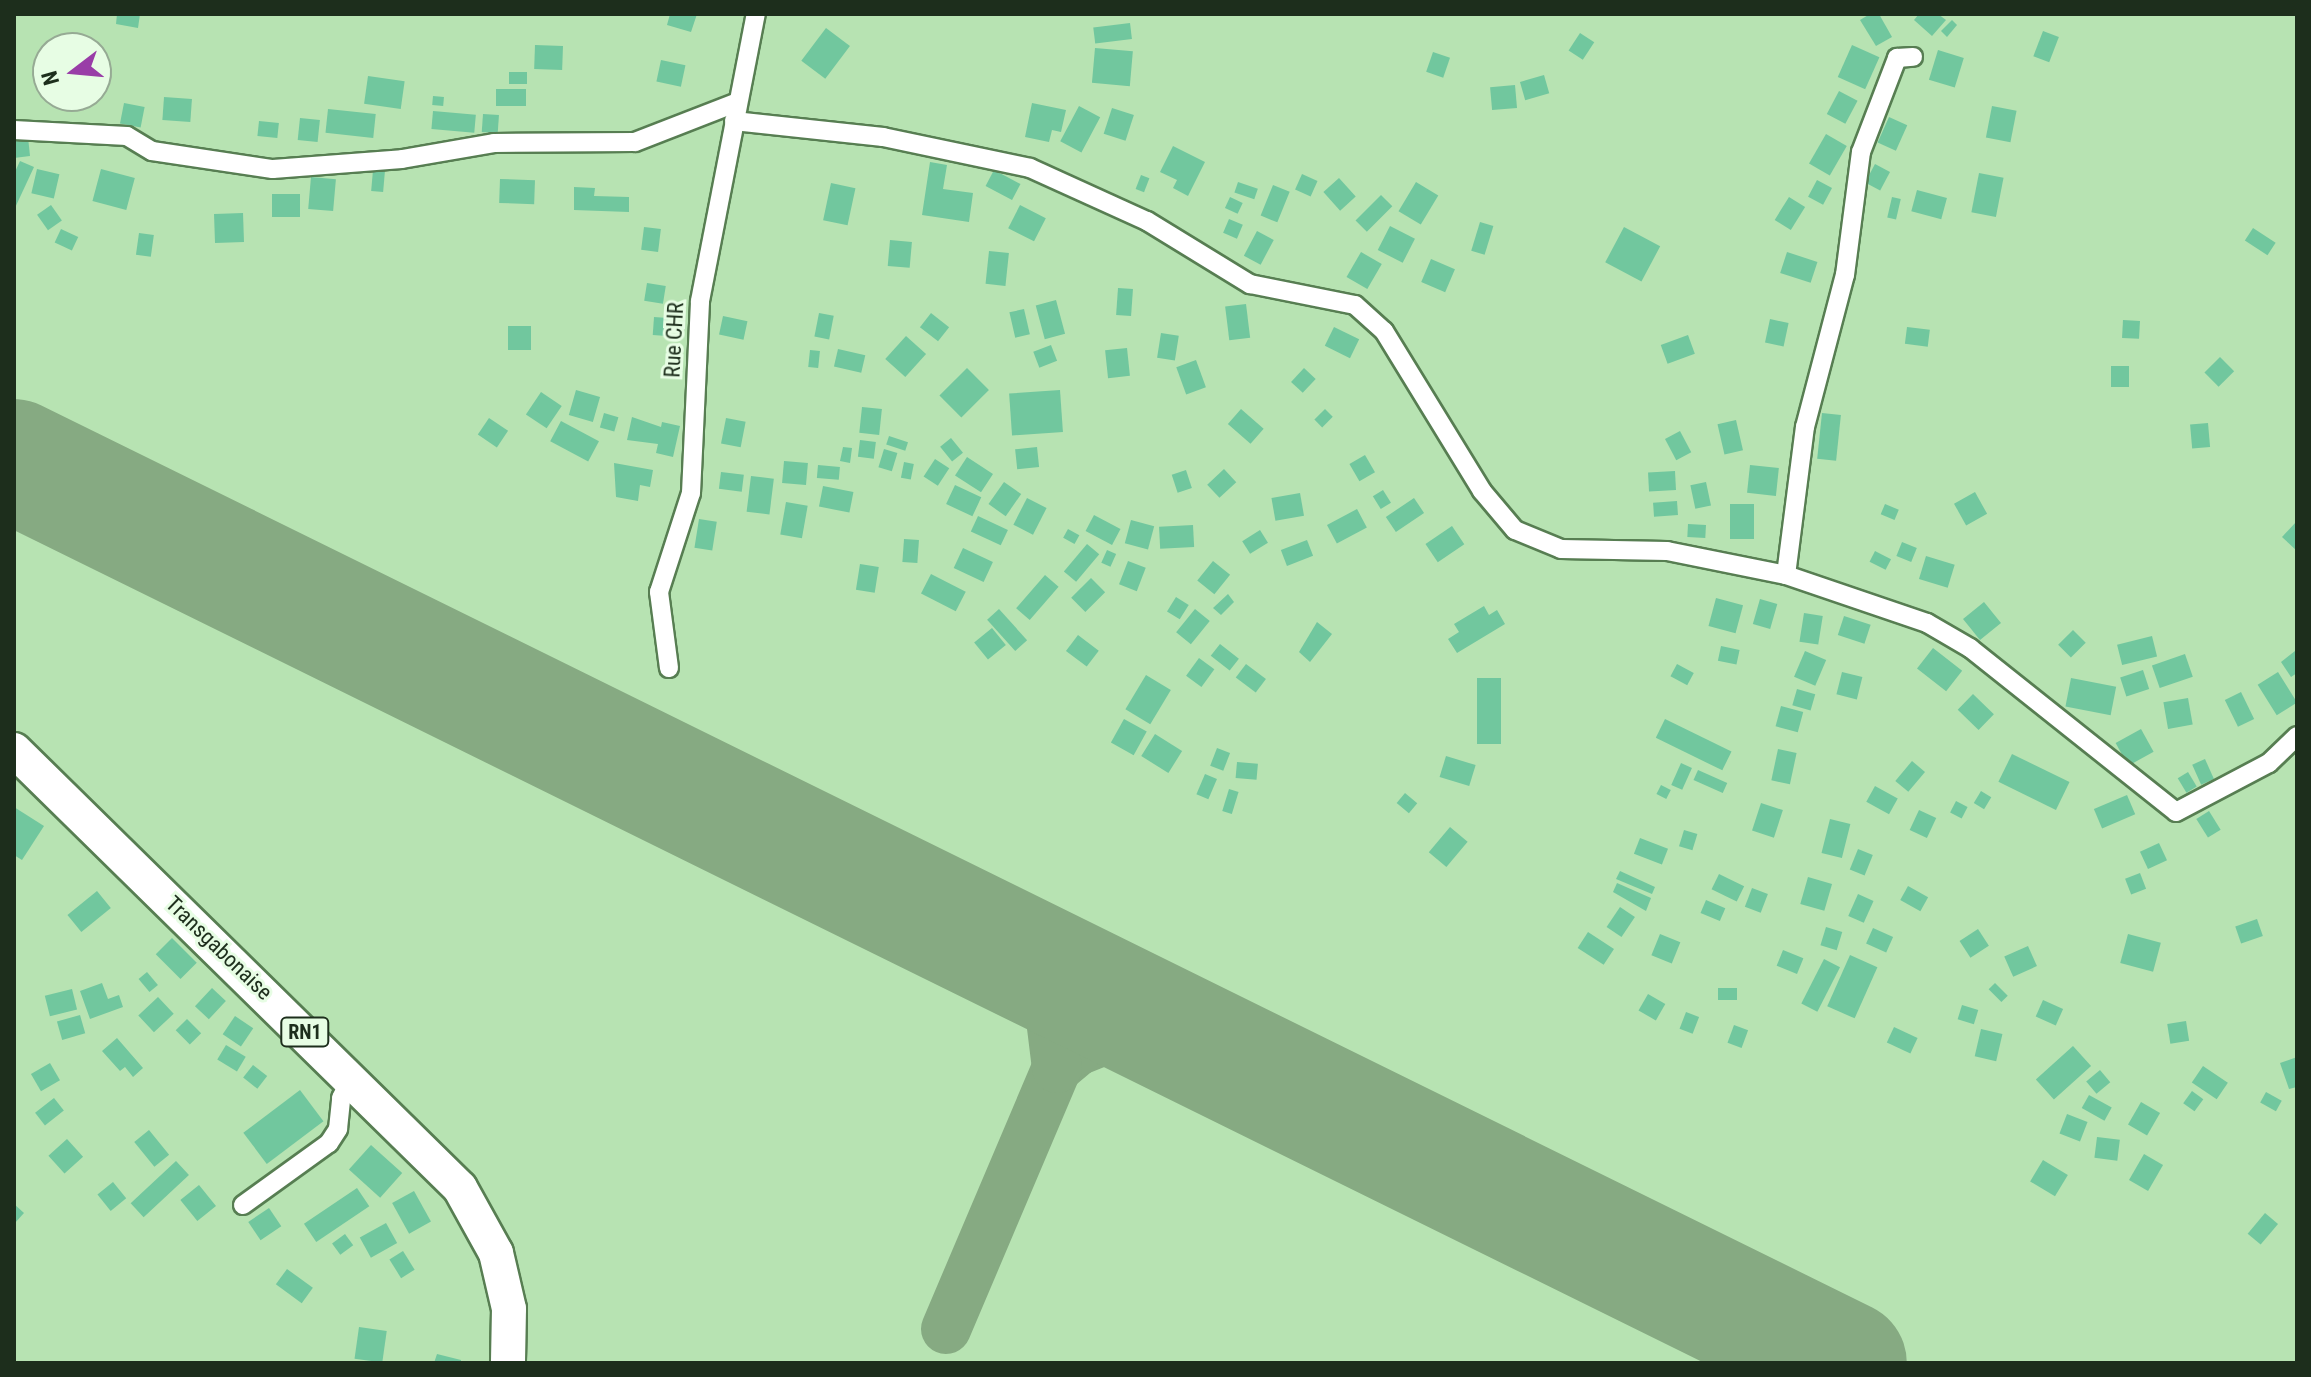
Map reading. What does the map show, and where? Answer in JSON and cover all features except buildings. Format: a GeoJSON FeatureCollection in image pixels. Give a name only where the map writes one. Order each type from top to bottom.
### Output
{"type":"FeatureCollection","features":[{"type":"Feature","properties":{"kind":"highway","name":"Transgabonaise"},"geometry":{"type":"LineString","coordinates":[[14,750],[352,1076],[460,1188],[496,1253],[509,1309],[508,1363]]}},
{"type":"Feature","properties":{"kind":"street","name":"Rue CHR"},"geometry":{"type":"LineString","coordinates":[[669,668],[659,592],[691,493],[700,301],[756,14]]}},
{"type":"Feature","properties":{"kind":"street"},"geometry":{"type":"LineString","coordinates":[[1786,575],[1805,427],[1845,275],[1861,152],[1897,58],[1913,57]]}},
{"type":"Feature","properties":{"kind":"street"},"geometry":{"type":"LineString","coordinates":[[14,130],[127,136],[152,151],[273,169],[402,159],[494,143],[635,142],[738,102]]}},
{"type":"Feature","properties":{"kind":"street"},"geometry":{"type":"LineString","coordinates":[[734,121],[883,137],[1030,168],[1147,221],[1250,284],[1355,305],[1384,331],[1482,491],[1515,530],[1561,549],[1667,551],[1786,575],[1927,623],[1970,648],[2176,812],[2269,763],[2297,736]]}},
{"type":"Feature","properties":{"kind":"street"},"geometry":{"type":"LineString","coordinates":[[243,1205],[329,1143],[338,1129],[341,1098],[352,1076]]}},
{"type":"Feature","properties":{"kind":"taxiway"},"geometry":{"type":"LineString","coordinates":[[946,1329],[1057,1068],[1050,1011],[1013,953]]}},
{"type":"Feature","properties":{"kind":"taxiway"},"geometry":{"type":"LineString","coordinates":[[1057,1068],[1077,1051],[1117,1035],[1175,1033]]}},
{"type":"Feature","properties":{"kind":"runway"},"geometry":{"type":"LineString","coordinates":[[14,461],[1845,1363]]}}]}
